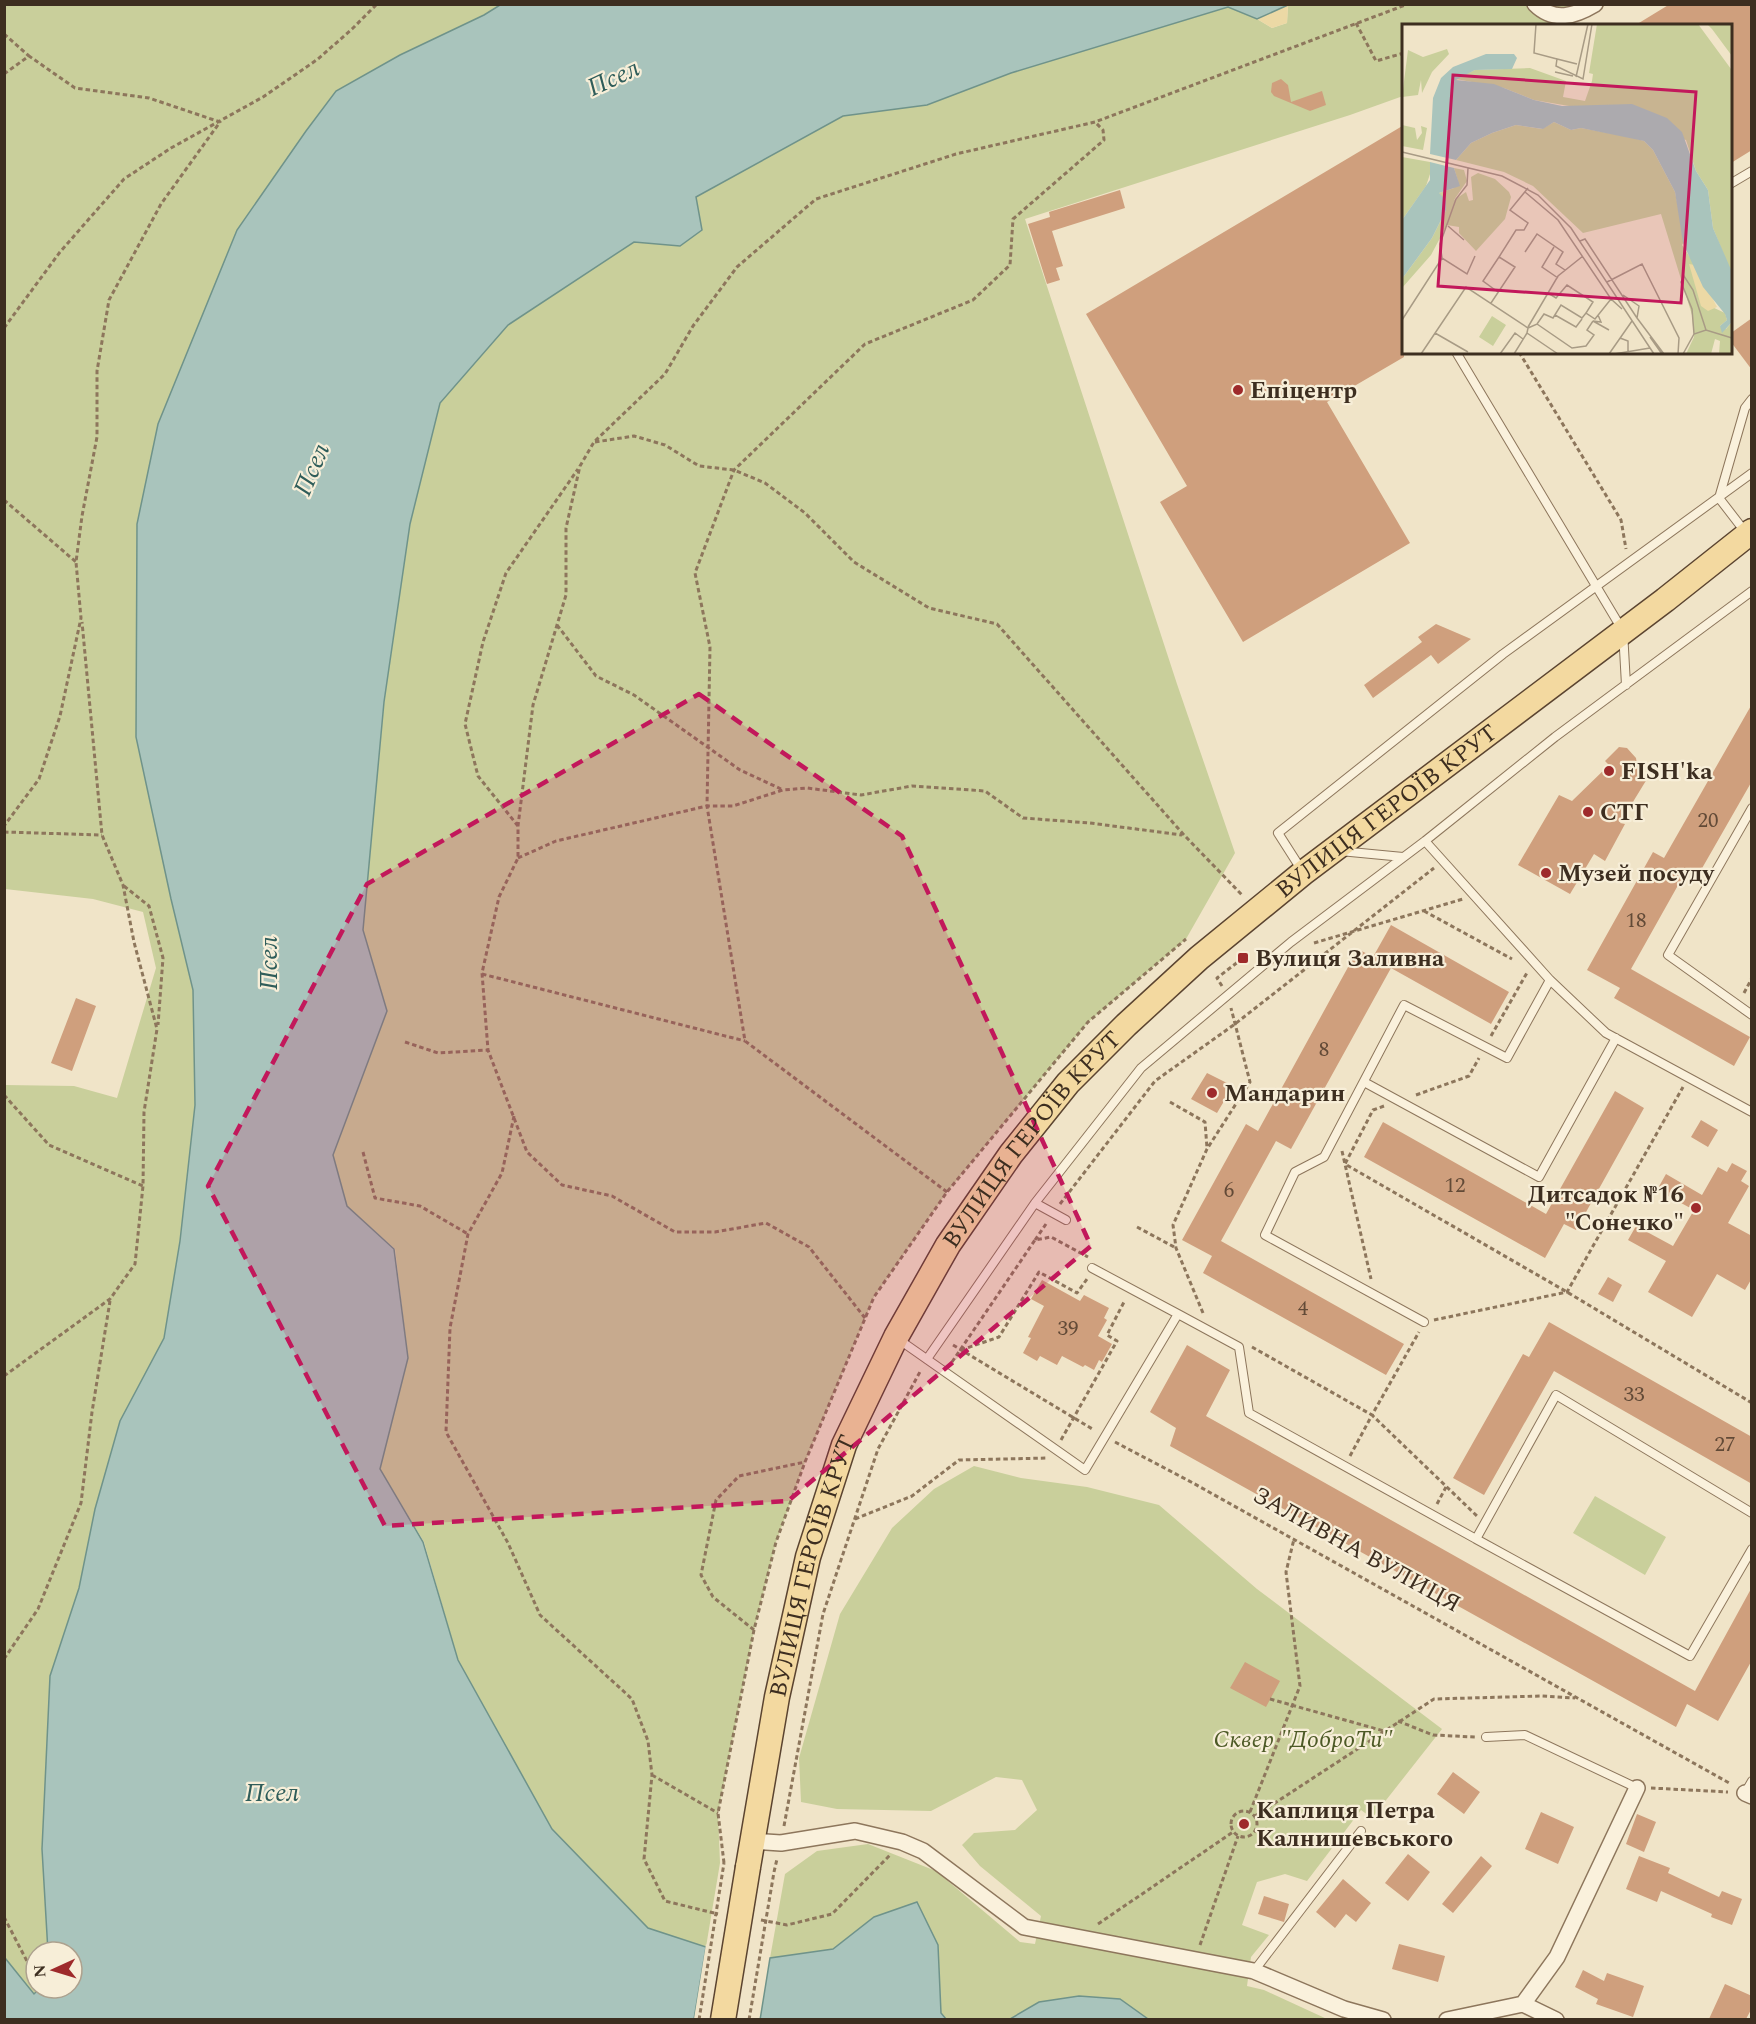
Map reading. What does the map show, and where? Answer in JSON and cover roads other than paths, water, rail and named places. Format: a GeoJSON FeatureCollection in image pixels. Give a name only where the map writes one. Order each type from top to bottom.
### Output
{"type":"FeatureCollection","features":[{"type":"Feature","properties":{"kind":"main road","name":"ВУЛИЦЯ ГЕРОЇВ КРУТ"},"geometry":{"type":"LineString","coordinates":[[723,2019],[777,1697],[808,1557],[844,1445],[896,1337],[948,1245],[1011,1154],[1068,1083],[1126,1025],[1199,958],[1303,873],[1623,631],[1749,532]]}},
{"type":"Feature","properties":{"kind":"street"},"geometry":{"type":"LineString","coordinates":[[1535,4],[1543,12],[1563,16],[1578,14],[1594,4]]}},
{"type":"Feature","properties":{"kind":"street"},"geometry":{"type":"LineString","coordinates":[[1523,2004],[1557,1957],[1637,1788]]}},
{"type":"Feature","properties":{"kind":"street"},"geometry":{"type":"LineString","coordinates":[[752,1841],[781,1843],[855,1832],[902,1842],[923,1851],[1024,1927],[1254,1971],[1344,2009],[1383,2019]]}},
{"type":"Feature","properties":{"kind":"street"},"geometry":{"type":"LineString","coordinates":[[1446,2019],[1523,2004],[1556,2019]]}},
{"type":"Feature","properties":{"kind":"lane"},"geometry":{"type":"LineString","coordinates":[[1732,182],[1752,171]]}},
{"type":"Feature","properties":{"kind":"lane"},"geometry":{"type":"LineString","coordinates":[[1457,354],[1623,631],[1626,685]]}},
{"type":"Feature","properties":{"kind":"lane"},"geometry":{"type":"LineString","coordinates":[[1719,498],[1745,408],[1752,399]]}},
{"type":"Feature","properties":{"kind":"lane"},"geometry":{"type":"LineString","coordinates":[[1303,873],[1278,833],[1503,654],[1752,473]]}},
{"type":"Feature","properties":{"kind":"lane"},"geometry":{"type":"LineString","coordinates":[[1719,498],[1749,532]]}},
{"type":"Feature","properties":{"kind":"lane"},"geometry":{"type":"LineString","coordinates":[[927,1359],[1035,1203],[1141,1068],[1291,942],[1555,737],[1752,591]]}},
{"type":"Feature","properties":{"kind":"lane"},"geometry":{"type":"LineString","coordinates":[[1752,808],[1668,955],[1752,1015]]}},
{"type":"Feature","properties":{"kind":"lane"},"geometry":{"type":"LineString","coordinates":[[1425,840],[1475,896],[1531,965],[1606,1033],[1752,1112]]}},
{"type":"Feature","properties":{"kind":"lane"},"geometry":{"type":"LineString","coordinates":[[1333,851],[1403,857]]}},
{"type":"Feature","properties":{"kind":"lane"},"geometry":{"type":"LineString","coordinates":[[1424,1322],[1265,1235],[1295,1172],[1324,1157],[1404,1005],[1507,1058],[1550,980]]}},
{"type":"Feature","properties":{"kind":"lane"},"geometry":{"type":"LineString","coordinates":[[1364,1082],[1539,1177],[1616,1038]]}},
{"type":"Feature","properties":{"kind":"lane"},"geometry":{"type":"LineString","coordinates":[[1035,1203],[1066,1220]]}},
{"type":"Feature","properties":{"kind":"lane"},"geometry":{"type":"LineString","coordinates":[[1092,1268],[1239,1347],[1249,1413],[1690,1656],[1752,1549]]}},
{"type":"Feature","properties":{"kind":"lane"},"geometry":{"type":"LineString","coordinates":[[896,1337],[1085,1470],[1178,1314]]}},
{"type":"Feature","properties":{"kind":"lane"},"geometry":{"type":"LineString","coordinates":[[1476,1539],[1556,1395],[1752,1513]]}},
{"type":"Feature","properties":{"kind":"lane"},"geometry":{"type":"LineString","coordinates":[[1486,1737],[1525,1735],[1637,1788]]}},
{"type":"Feature","properties":{"kind":"lane"},"geometry":{"type":"LineString","coordinates":[[1254,1971],[1361,1831]]}},
{"type":"Feature","properties":{"kind":"water","name":"Псел"},"geometry":{"type":"Polygon","coordinates":[[[500,5],[1288,5],[1257,19],[1228,7],[1011,73],[927,105],[843,116],[696,197],[702,230],[680,246],[634,242],[508,325],[440,403],[410,524],[384,702],[363,930],[387,1011],[333,1155],[347,1206],[394,1249],[408,1358],[380,1469],[423,1542],[458,1660],[552,1829],[648,1928],[706,1947],[694,2019],[5,2019],[5,1958],[24,1982],[24,2000],[84,2000],[84,1940],[47,1940],[42,1849],[50,1676],[79,1588],[95,1509],[120,1421],[164,1338],[180,1241],[195,1105],[193,990],[136,737],[137,524],[158,424],[237,230],[336,91],[400,55],[500,5]]]}},
{"type":"Feature","properties":{"kind":"water"},"geometry":{"type":"Polygon","coordinates":[[[917,1902],[938,1945],[941,2013],[946,2019],[760,2020],[770,1958],[833,1949],[874,1917],[917,1902]]]}},
{"type":"Feature","properties":{"kind":"water"},"geometry":{"type":"Polygon","coordinates":[[[1079,1996],[1120,1999],[1148,2019],[1010,2019],[1039,2002],[1079,1996]]]}},
{"type":"Feature","properties":{"kind":"place","name":"Епіцентр"},"geometry":{"type":"Point","coordinates":[1238,390]}},
{"type":"Feature","properties":{"kind":"place","name":"FISH'ka"},"geometry":{"type":"Point","coordinates":[1609,771]}},
{"type":"Feature","properties":{"kind":"place","name":"СТГ"},"geometry":{"type":"Point","coordinates":[1588,812]}},
{"type":"Feature","properties":{"kind":"place","name":"Музей посуду"},"geometry":{"type":"Point","coordinates":[1546,873]}},
{"type":"Feature","properties":{"kind":"place","name":"Вулиця Заливна"},"geometry":{"type":"Point","coordinates":[1243,958]}},
{"type":"Feature","properties":{"kind":"place","name":"Мандарин"},"geometry":{"type":"Point","coordinates":[1212,1093]}},
{"type":"Feature","properties":{"kind":"place","name":"Дитсадок №16 \"Сонечко\""},"geometry":{"type":"Point","coordinates":[1696,1208]}},
{"type":"Feature","properties":{"kind":"place","name":"Каплиця Петра Калнишевського"},"geometry":{"type":"Point","coordinates":[1244,1824]}},
{"type":"Feature","properties":{"kind":"park label","name":"Сквер \"ДоброТи\""},"geometry":{"type":"Point","coordinates":[1303,1739]}}]}
